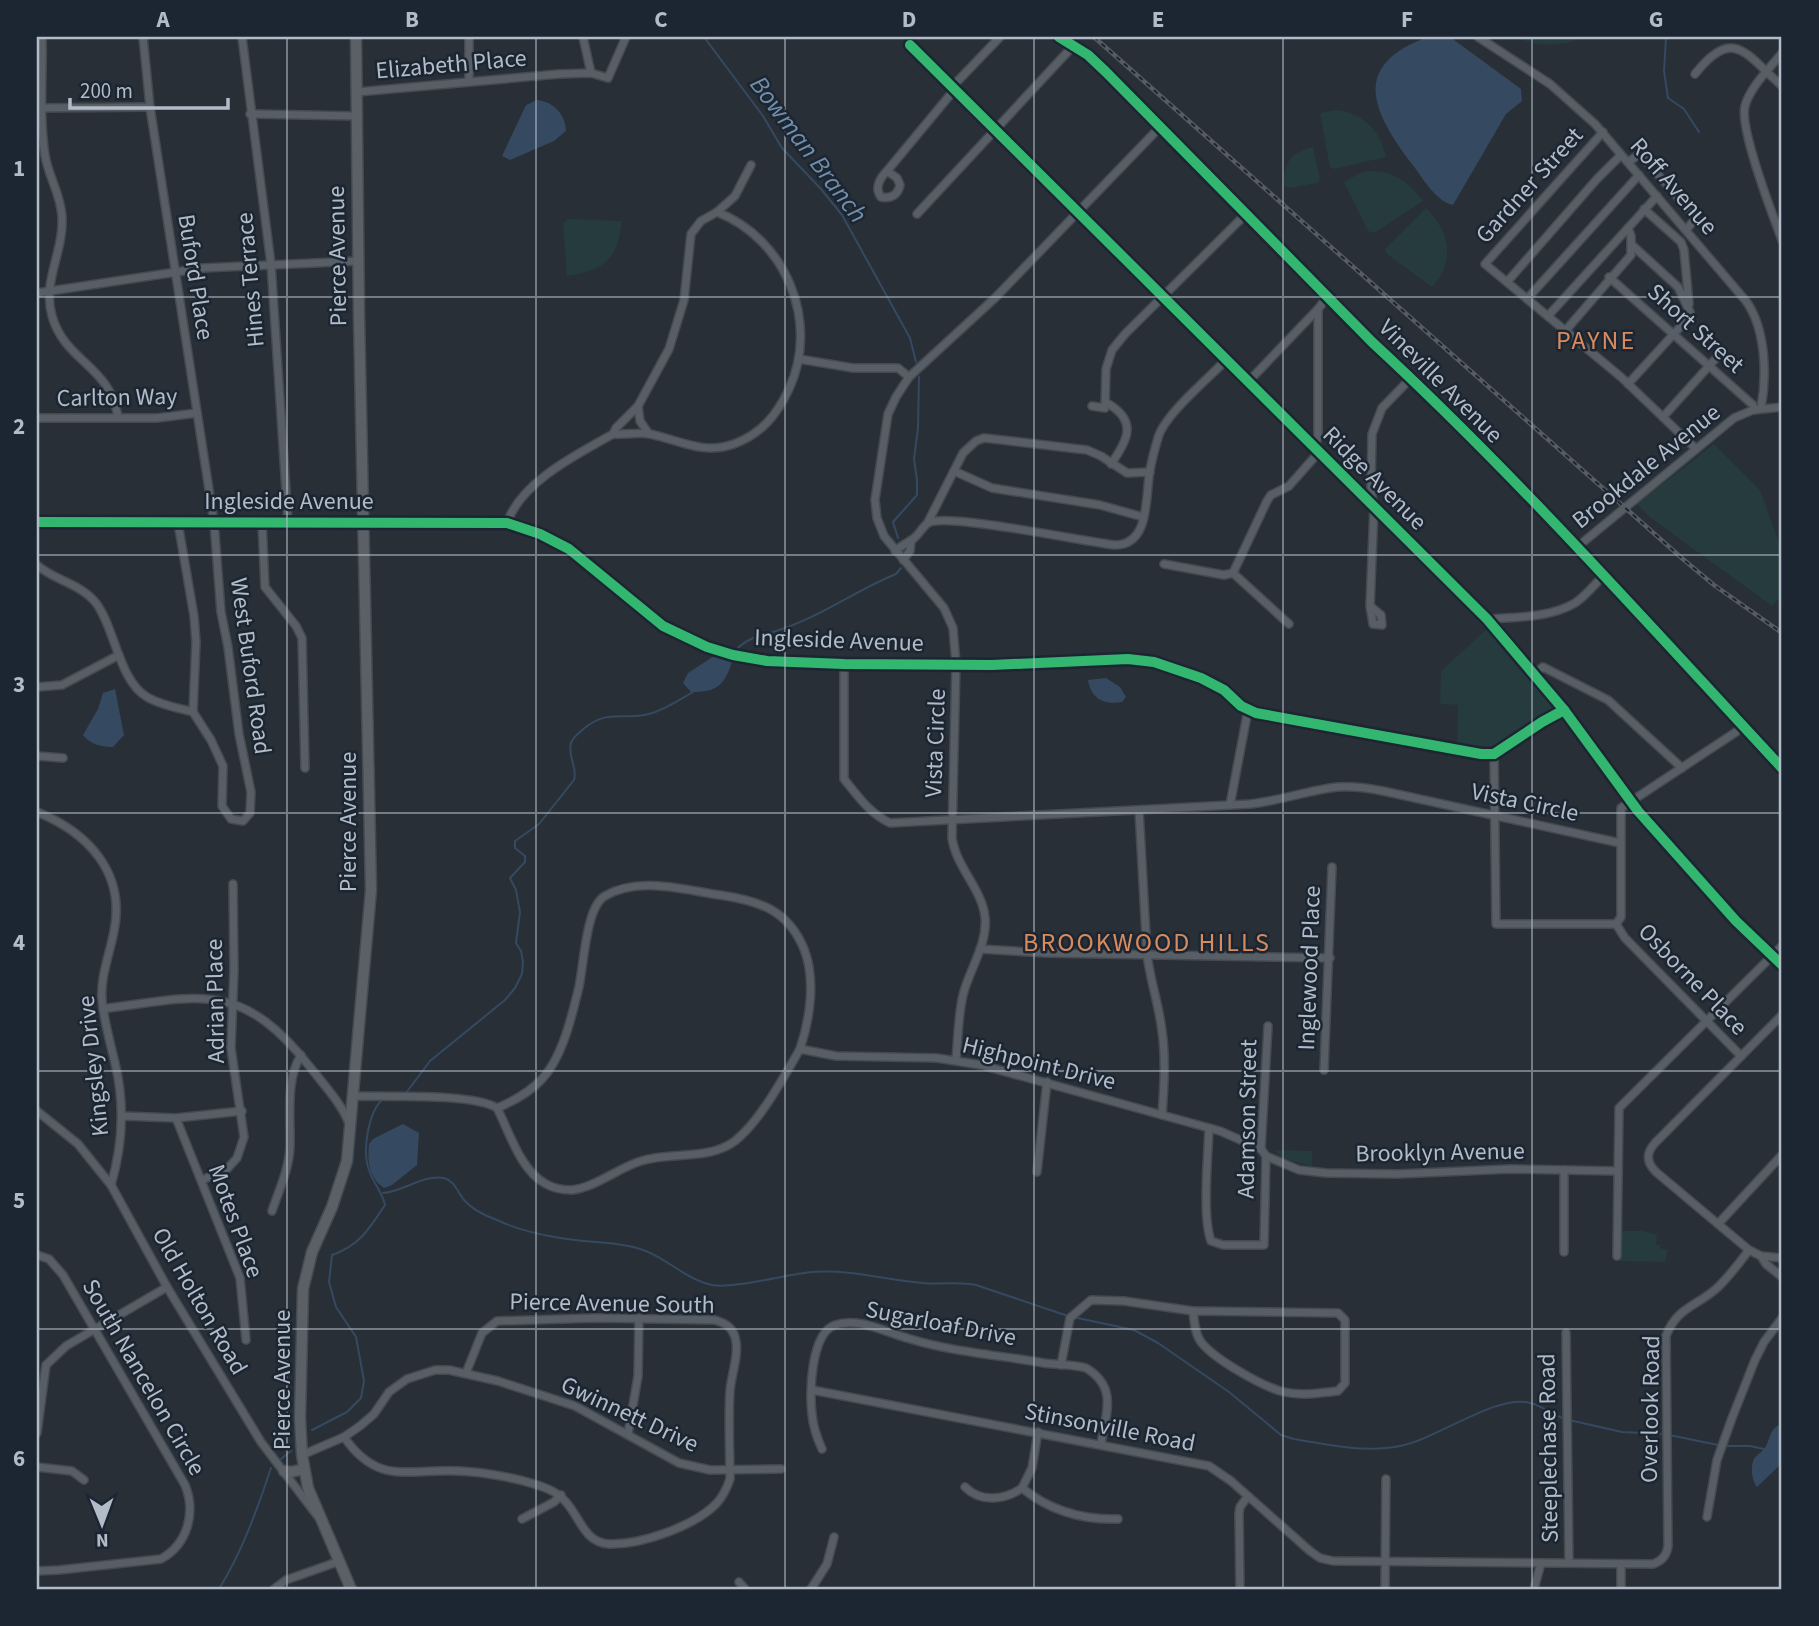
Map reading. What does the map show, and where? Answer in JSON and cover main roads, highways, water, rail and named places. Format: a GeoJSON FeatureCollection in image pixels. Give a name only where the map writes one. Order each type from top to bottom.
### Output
{"type":"FeatureCollection","features":[{"type":"Feature","properties":{"kind":"main road","name":"Pierce Avenue"},"geometry":{"type":"LineString","coordinates":[[351,1589],[320,1519],[304,1469],[300,1418],[303,1289],[312,1252],[342,1180],[351,1133],[372,855],[363,521],[356,37]]}},
{"type":"Feature","properties":{"kind":"main road","name":"Vineville Avenue"},"geometry":{"type":"LineString","coordinates":[[1059,37],[1088,55],[1372,342],[1411,378],[1603,576],[1782,768]]}},
{"type":"Feature","properties":{"kind":"main road"},"geometry":{"type":"LineString","coordinates":[[284,1471],[304,1469]]}},
{"type":"Feature","properties":{"kind":"water"},"geometry":{"type":"Polygon","coordinates":[[[1428,37],[1450,37],[1521,89],[1522,101],[1506,114],[1453,205],[1435,194],[1398,144],[1379,108],[1376,91],[1378,76],[1387,61],[1403,48],[1428,37]]]}},
{"type":"Feature","properties":{"kind":"water"},"geometry":{"type":"Polygon","coordinates":[[[537,100],[549,103],[558,110],[566,131],[554,141],[510,160],[502,156],[526,105],[537,100]]]}},
{"type":"Feature","properties":{"kind":"water"},"geometry":{"type":"Polygon","coordinates":[[[717,654],[729,657],[732,662],[726,677],[713,689],[691,692],[683,683],[688,673],[717,654]]]}},
{"type":"Feature","properties":{"kind":"water"},"geometry":{"type":"Polygon","coordinates":[[[1106,678],[1120,687],[1126,697],[1122,702],[1104,701],[1092,692],[1088,680],[1106,678]]]}},
{"type":"Feature","properties":{"kind":"water"},"geometry":{"type":"Polygon","coordinates":[[[115,689],[124,735],[113,747],[105,747],[83,735],[98,709],[103,693],[115,689]]]}},
{"type":"Feature","properties":{"kind":"water"},"geometry":{"type":"Polygon","coordinates":[[[403,1124],[419,1133],[417,1165],[392,1185],[384,1188],[370,1169],[369,1144],[373,1139],[403,1124]]]}},
{"type":"Feature","properties":{"kind":"water"},"geometry":{"type":"Polygon","coordinates":[[[1782,1424],[1782,1463],[1757,1487],[1752,1474],[1754,1459],[1765,1448],[1773,1430],[1782,1424]]]}},
{"type":"Feature","properties":{"kind":"waterway","name":"Bowman Branch"},"geometry":{"type":"LineString","coordinates":[[704,37],[763,116],[782,148],[842,215],[910,338],[916,362]]}},
{"type":"Feature","properties":{"kind":"waterway"},"geometry":{"type":"LineString","coordinates":[[1666,37],[1664,71],[1668,98],[1684,109],[1699,132]]}},
{"type":"Feature","properties":{"kind":"waterway","name":"Bowman Branch"},"geometry":{"type":"LineString","coordinates":[[898,538],[893,522],[917,495],[914,459],[918,428],[919,377]]}},
{"type":"Feature","properties":{"kind":"waterway","name":"Bowman Branch"},"geometry":{"type":"LineString","coordinates":[[735,651],[752,638],[821,612],[896,574],[901,568]]}},
{"type":"Feature","properties":{"kind":"waterway","name":"Bowman Branch"},"geometry":{"type":"LineString","coordinates":[[406,1093],[430,1061],[505,1000],[522,974],[521,951],[516,943],[520,912],[516,890],[510,878],[525,862],[525,856],[515,848],[515,841],[539,824],[574,780],[575,771],[570,748],[573,739],[591,723],[600,719],[649,714],[693,692]]}},
{"type":"Feature","properties":{"kind":"waterway","name":"Bowman Branch"},"geometry":{"type":"LineString","coordinates":[[312,1430],[347,1412],[361,1398],[364,1381],[356,1337],[336,1307],[329,1282],[332,1255],[357,1241],[369,1229],[385,1205],[369,1170],[366,1153],[370,1121],[384,1098]]}},
{"type":"Feature","properties":{"kind":"waterway"},"geometry":{"type":"LineString","coordinates":[[383,1193],[436,1177],[444,1178],[454,1184],[472,1207],[507,1225],[573,1240],[637,1248],[647,1251],[692,1278],[712,1285],[733,1285],[812,1272],[842,1272],[923,1283],[976,1285],[1068,1316]]}},
{"type":"Feature","properties":{"kind":"waterway"},"geometry":{"type":"LineString","coordinates":[[1073,1317],[1134,1330],[1158,1343],[1229,1392],[1281,1435],[1294,1439],[1360,1448],[1400,1446],[1484,1411],[1517,1402],[1534,1404],[1564,1419]]}},
{"type":"Feature","properties":{"kind":"waterway"},"geometry":{"type":"LineString","coordinates":[[1569,1420],[1622,1432],[1664,1434]]}},
{"type":"Feature","properties":{"kind":"waterway"},"geometry":{"type":"LineString","coordinates":[[1669,1435],[1718,1445]]}},
{"type":"Feature","properties":{"kind":"waterway"},"geometry":{"type":"LineString","coordinates":[[1724,1446],[1764,1449]]}},
{"type":"Feature","properties":{"kind":"waterway","name":"Bowman Branch"},"geometry":{"type":"LineString","coordinates":[[281,1459],[292,1450]]}},
{"type":"Feature","properties":{"kind":"waterway","name":"Bowman Branch"},"geometry":{"type":"LineString","coordinates":[[219,1589],[242,1546],[271,1468]]}},
{"type":"Feature","properties":{"kind":"railway"},"geometry":{"type":"LineString","coordinates":[[1094,37],[1684,560],[1714,585],[1782,633]]}},
{"type":"Feature","properties":{"kind":"district","name":"PAYNE"},"geometry":{"type":"Point","coordinates":[1596,340]}},
{"type":"Feature","properties":{"kind":"district","name":"BROOKWOOD HILLS"},"geometry":{"type":"Point","coordinates":[1147,942]}}]}
